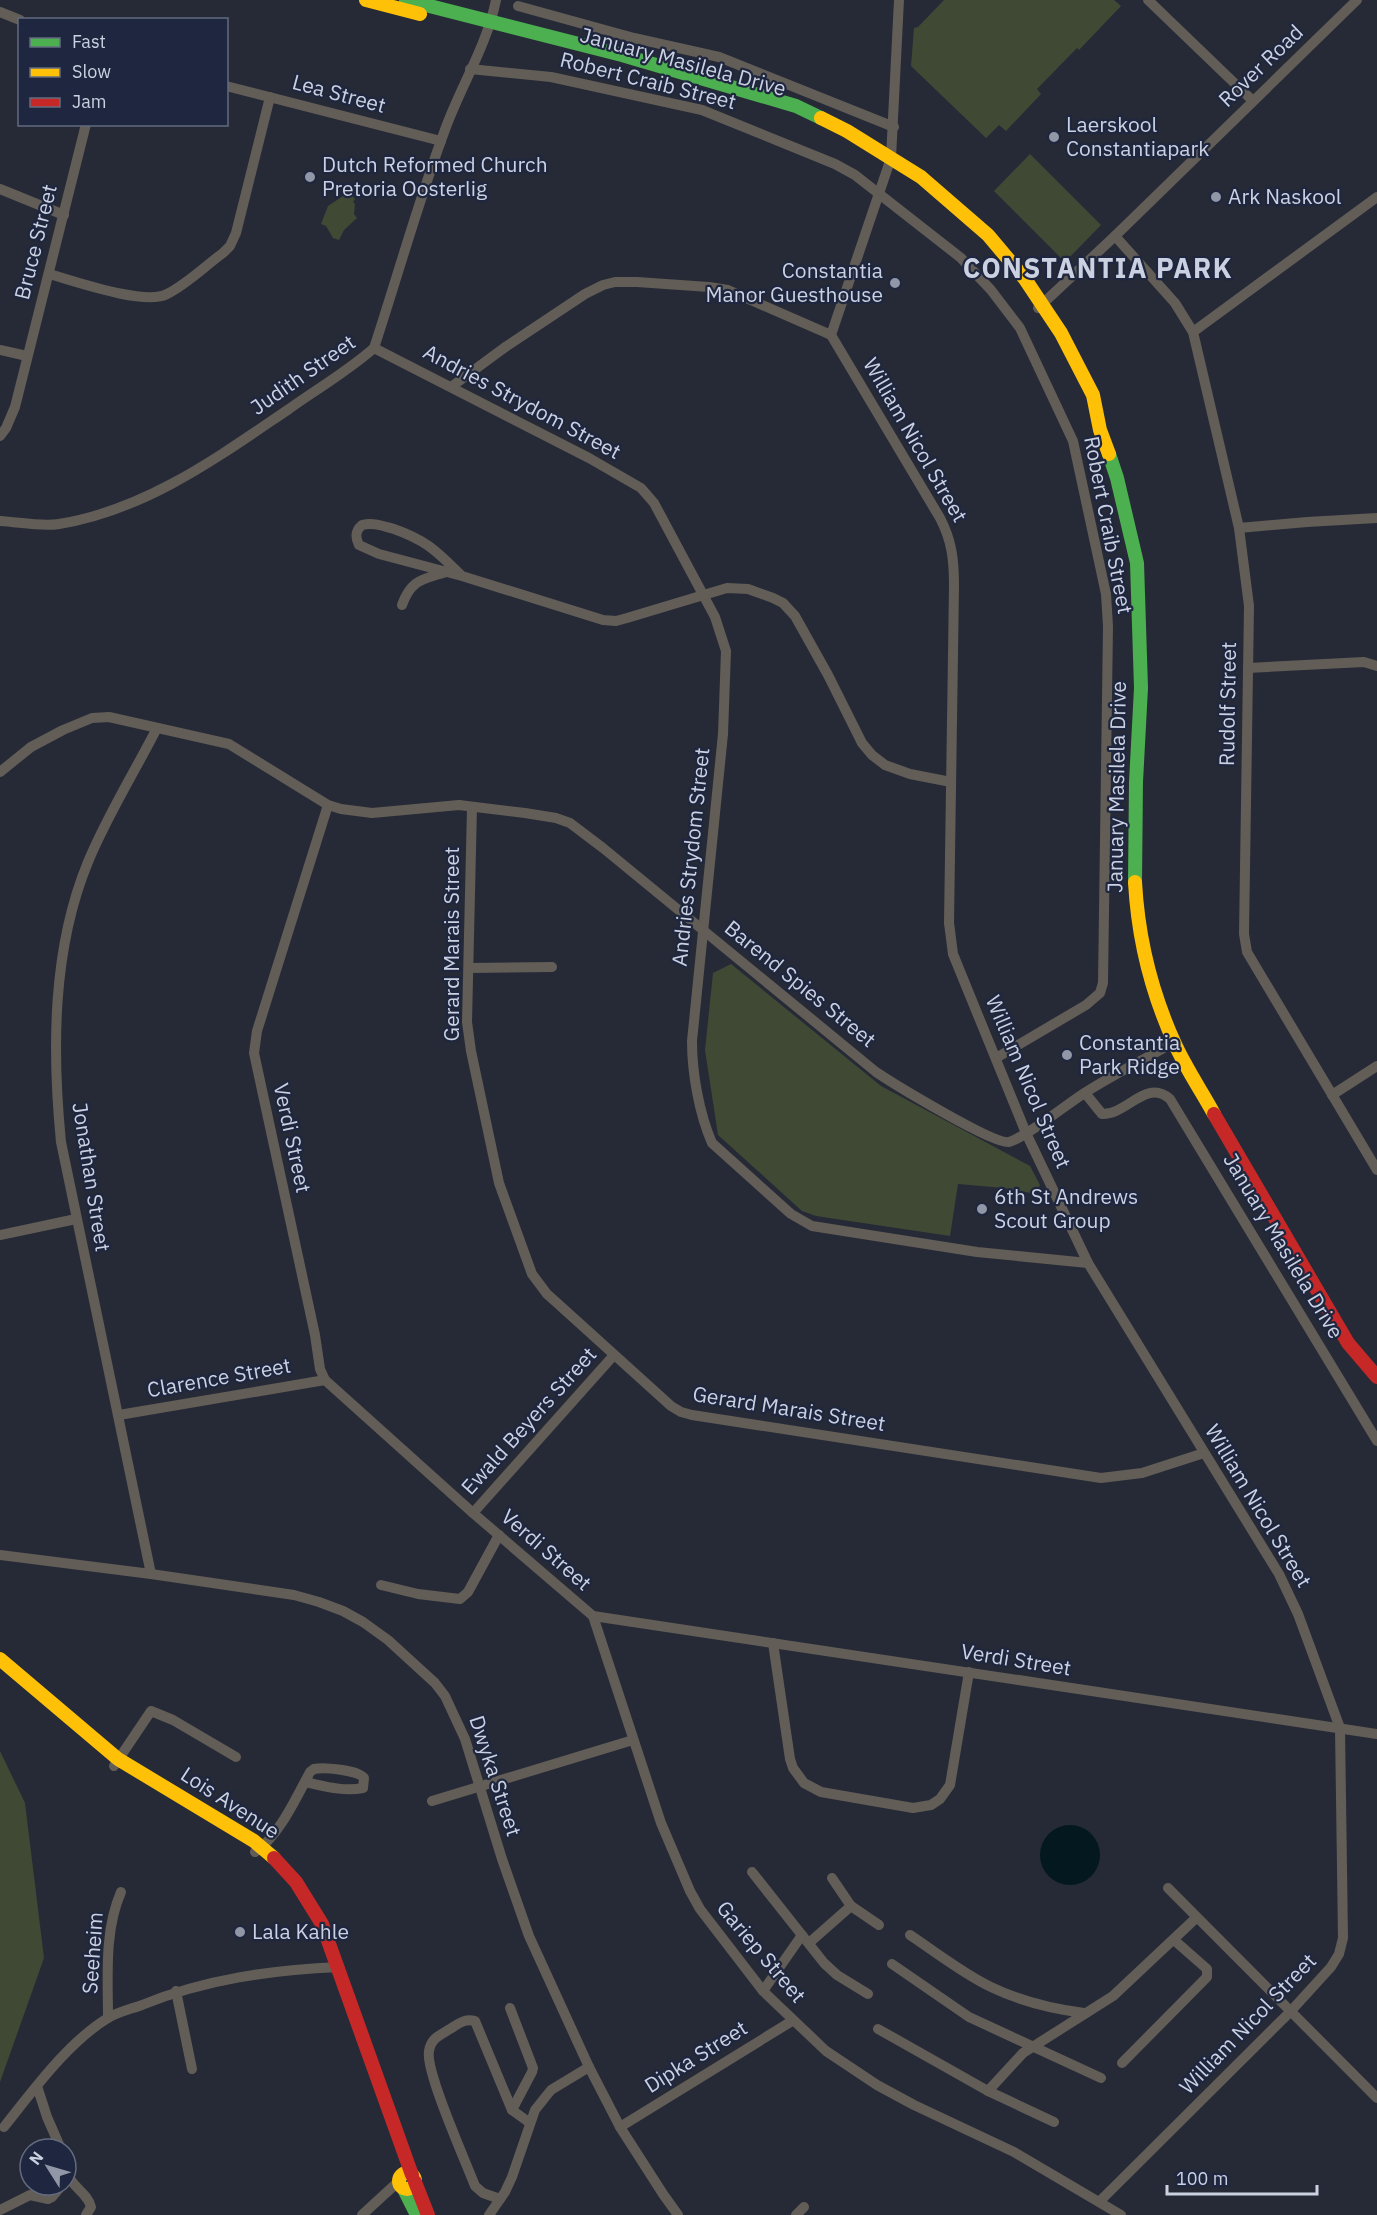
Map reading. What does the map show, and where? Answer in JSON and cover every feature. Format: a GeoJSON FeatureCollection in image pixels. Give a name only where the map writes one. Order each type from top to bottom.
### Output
{"type":"FeatureCollection","features":[{"type":"Feature","properties":{"kind":"main road","name":"January Masilela Drive"},"geometry":{"type":"LineString","coordinates":[[366,0],[622,56],[787,103],[847,130],[890,161],[921,177],[988,235],[1018,270],[1085,377],[1093,395],[1100,430],[1117,478],[1137,563],[1141,688],[1134,862],[1137,914],[1146,963],[1174,1042],[1362,1369],[1377,1388]]}},
{"type":"Feature","properties":{"kind":"main road","name":"January Masilela Drive"},"geometry":{"type":"LineString","coordinates":[[406,0],[490,26]]}},
{"type":"Feature","properties":{"kind":"main road","name":"January Masilela Drive"},"geometry":{"type":"LineString","coordinates":[[1352,1348],[1377,1377]]}},
{"type":"Feature","properties":{"kind":"main road","name":"Lois Avenue"},"geometry":{"type":"LineString","coordinates":[[0,1659],[116,1762]]}},
{"type":"Feature","properties":{"kind":"main road","name":"Lois Avenue"},"geometry":{"type":"LineString","coordinates":[[0,1672],[22,1693],[116,1762],[225,1822],[287,1869],[317,1911],[331,1942],[334,1967],[371,2064],[417,2215]]}},
{"type":"Feature","properties":{"kind":"main road","name":"Lois Avenue"},"geometry":{"type":"LineString","coordinates":[[406,2182],[428,2215]]}},
{"type":"Feature","properties":{"kind":"street","name":"Judith Street"},"geometry":{"type":"LineString","coordinates":[[0,521],[55,525],[120,507],[149,495],[190,474],[228,450],[374,348],[441,141],[490,26],[496,0]]}},
{"type":"Feature","properties":{"kind":"street"},"geometry":{"type":"LineString","coordinates":[[451,387],[585,294],[615,282],[728,290],[831,335],[890,161],[894,127],[898,0]]}},
{"type":"Feature","properties":{"kind":"street"},"geometry":{"type":"LineString","coordinates":[[1148,0],[1253,101]]}},
{"type":"Feature","properties":{"kind":"street","name":"Rover Road"},"geometry":{"type":"LineString","coordinates":[[1040,307],[1357,0]]}},
{"type":"Feature","properties":{"kind":"street"},"geometry":{"type":"LineString","coordinates":[[518,6],[634,38],[718,57],[894,127]]}},
{"type":"Feature","properties":{"kind":"street"},"geometry":{"type":"LineString","coordinates":[[0,12],[18,19]]}},
{"type":"Feature","properties":{"kind":"street","name":"Robert Craib Street"},"geometry":{"type":"LineString","coordinates":[[470,69],[551,77],[708,112],[835,165],[855,176],[961,258],[991,290],[1020,328],[1073,441],[1106,594],[1108,626],[1103,983],[1100,993],[1086,1005],[996,1058]]}},
{"type":"Feature","properties":{"kind":"street","name":"Lea Street"},"geometry":{"type":"LineString","coordinates":[[228,86],[441,141]]}},
{"type":"Feature","properties":{"kind":"street"},"geometry":{"type":"LineString","coordinates":[[49,274],[152,298],[166,295],[223,253],[230,246],[236,233],[270,96]]}},
{"type":"Feature","properties":{"kind":"street","name":"Bruce Street"},"geometry":{"type":"LineString","coordinates":[[0,436],[15,406],[86,126]]}},
{"type":"Feature","properties":{"kind":"street"},"geometry":{"type":"LineString","coordinates":[[0,189],[64,215]]}},
{"type":"Feature","properties":{"kind":"street"},"geometry":{"type":"LineString","coordinates":[[1194,332],[1377,197]]}},
{"type":"Feature","properties":{"kind":"street","name":"Rudolf Street"},"geometry":{"type":"LineString","coordinates":[[1115,236],[1175,303],[1194,332],[1239,528],[1248,591],[1244,942],[1251,962],[1377,1170]]}},
{"type":"Feature","properties":{"kind":"street","name":"William Nicol Street"},"geometry":{"type":"LineString","coordinates":[[831,335],[940,518],[952,547],[954,586],[950,939],[953,954],[1026,1133],[1088,1263],[1279,1574],[1315,1658],[1341,1728],[1343,1834],[1341,1949],[1331,1967],[1290,2012],[1100,2201]]}},
{"type":"Feature","properties":{"kind":"street","name":"Andries Strydom Street"},"geometry":{"type":"LineString","coordinates":[[374,348],[589,458],[646,491],[721,629],[726,651],[722,756],[692,1050],[707,1130],[712,1143],[791,1214],[812,1226],[977,1252],[1088,1263]]}},
{"type":"Feature","properties":{"kind":"street"},"geometry":{"type":"LineString","coordinates":[[0,350],[27,356]]}},
{"type":"Feature","properties":{"kind":"street"},"geometry":{"type":"LineString","coordinates":[[1239,528],[1377,518]]}},
{"type":"Feature","properties":{"kind":"street"},"geometry":{"type":"LineString","coordinates":[[462,576],[420,539],[373,524],[362,525],[357,531],[357,541],[367,550],[609,621],[627,618],[727,588],[754,591],[783,603],[801,625],[862,743],[872,755],[885,765],[910,774],[951,782]]}},
{"type":"Feature","properties":{"kind":"street"},"geometry":{"type":"LineString","coordinates":[[402,606],[414,583],[446,572]]}},
{"type":"Feature","properties":{"kind":"street"},"geometry":{"type":"LineString","coordinates":[[1248,668],[1364,662],[1377,666]]}},
{"type":"Feature","properties":{"kind":"street","name":"Barend Spies Street"},"geometry":{"type":"LineString","coordinates":[[0,772],[31,747],[92,718],[109,717],[236,747],[328,805],[362,813],[450,805],[535,815],[570,823],[893,1083],[995,1139],[1010,1142],[1026,1133]]}},
{"type":"Feature","properties":{"kind":"street","name":"Jonathan Street"},"geometry":{"type":"LineString","coordinates":[[151,1574],[61,1142],[57,1044],[64,942],[87,865],[93,849],[157,728]]}},
{"type":"Feature","properties":{"kind":"street","name":"Verdi Street"},"geometry":{"type":"LineString","coordinates":[[328,805],[256,1031],[254,1047],[294,1246],[315,1335],[320,1369],[325,1380],[473,1513],[593,1616],[1377,1734]]}},
{"type":"Feature","properties":{"kind":"street","name":"Gerard Marais Street"},"geometry":{"type":"LineString","coordinates":[[472,807],[467,1022],[498,1183],[532,1274],[547,1294],[671,1406],[692,1415],[1101,1478],[1142,1473],[1204,1453]]}},
{"type":"Feature","properties":{"kind":"street"},"geometry":{"type":"LineString","coordinates":[[469,968],[552,967]]}},
{"type":"Feature","properties":{"kind":"street"},"geometry":{"type":"LineString","coordinates":[[1026,1133],[1085,1093],[1174,1042]]}},
{"type":"Feature","properties":{"kind":"street"},"geometry":{"type":"LineString","coordinates":[[1332,1095],[1377,1066]]}},
{"type":"Feature","properties":{"kind":"street","name":"January Masilela Drive"},"geometry":{"type":"LineString","coordinates":[[1085,1093],[1102,1114],[1111,1114],[1152,1092],[1164,1094],[1170,1099],[1377,1441]]}},
{"type":"Feature","properties":{"kind":"street"},"geometry":{"type":"LineString","coordinates":[[0,1236],[76,1219]]}},
{"type":"Feature","properties":{"kind":"street","name":"Ewald Beyers Street"},"geometry":{"type":"LineString","coordinates":[[473,1513],[614,1355]]}},
{"type":"Feature","properties":{"kind":"street","name":"Clarence Street"},"geometry":{"type":"LineString","coordinates":[[119,1415],[325,1380]]}},
{"type":"Feature","properties":{"kind":"street"},"geometry":{"type":"LineString","coordinates":[[381,1585],[418,1594],[460,1599],[468,1592],[499,1535]]}},
{"type":"Feature","properties":{"kind":"street","name":"Dwyka Street"},"geometry":{"type":"LineString","coordinates":[[0,1549],[22,1557]]}},
{"type":"Feature","properties":{"kind":"street","name":"Dwyka Street"},"geometry":{"type":"LineString","coordinates":[[0,1555],[294,1595],[344,1611],[363,1622],[413,1662],[435,1683],[445,1696],[465,1739],[482,1787],[502,1859],[529,1935],[589,2067],[620,2127],[678,2215]]}},
{"type":"Feature","properties":{"kind":"street","name":"Gariep Street"},"geometry":{"type":"LineString","coordinates":[[593,1616],[661,1823],[690,1891],[700,1909],[763,1991],[826,2051],[877,2085],[924,2110],[1014,2152],[1121,2215]]}},
{"type":"Feature","properties":{"kind":"street"},"geometry":{"type":"LineString","coordinates":[[773,1643],[790,1759],[797,1776],[804,1783],[821,1792],[913,1808],[931,1805],[940,1799],[950,1785],[969,1672]]}},
{"type":"Feature","properties":{"kind":"street"},"geometry":{"type":"LineString","coordinates":[[116,1762],[151,1711],[172,1720],[236,1757]]}},
{"type":"Feature","properties":{"kind":"street"},"geometry":{"type":"LineString","coordinates":[[432,1802],[633,1740]]}},
{"type":"Feature","properties":{"kind":"street"},"geometry":{"type":"LineString","coordinates":[[259,1850],[288,1811],[310,1772],[317,1768],[352,1771],[361,1773],[364,1778],[363,1788],[355,1789],[305,1782]]}},
{"type":"Feature","properties":{"kind":"street"},"geometry":{"type":"LineString","coordinates":[[752,1872],[837,1975],[868,1994]]}},
{"type":"Feature","properties":{"kind":"street"},"geometry":{"type":"LineString","coordinates":[[832,1878],[851,1906],[879,1924]]}},
{"type":"Feature","properties":{"kind":"street"},"geometry":{"type":"LineString","coordinates":[[1168,1888],[1377,2098]]}},
{"type":"Feature","properties":{"kind":"street","name":"Seeheim"},"geometry":{"type":"LineString","coordinates":[[108,2018],[109,1948],[114,1911],[121,1892]]}},
{"type":"Feature","properties":{"kind":"street"},"geometry":{"type":"LineString","coordinates":[[763,1991],[805,1939],[851,1906]]}},
{"type":"Feature","properties":{"kind":"street"},"geometry":{"type":"LineString","coordinates":[[988,2091],[1016,2059],[1113,1996],[1196,1918]]}},
{"type":"Feature","properties":{"kind":"street"},"geometry":{"type":"LineString","coordinates":[[910,1935],[989,1987],[1050,2007],[1084,2013]]}},
{"type":"Feature","properties":{"kind":"street"},"geometry":{"type":"LineString","coordinates":[[1122,2063],[1207,1977],[1207,1969],[1174,1940]]}},
{"type":"Feature","properties":{"kind":"street"},"geometry":{"type":"LineString","coordinates":[[892,1964],[969,2017],[1101,2078]]}},
{"type":"Feature","properties":{"kind":"street"},"geometry":{"type":"LineString","coordinates":[[4,2127],[68,2051],[108,2018],[176,1991],[251,1975],[334,1967]]}},
{"type":"Feature","properties":{"kind":"street"},"geometry":{"type":"LineString","coordinates":[[176,1991],[192,2068]]}},
{"type":"Feature","properties":{"kind":"street"},"geometry":{"type":"LineString","coordinates":[[510,2008],[532,2068],[512,2110]]}},
{"type":"Feature","properties":{"kind":"street"},"geometry":{"type":"LineString","coordinates":[[500,2199],[483,2193],[475,2186],[437,2090],[428,2058],[434,2038],[462,2022],[472,2019],[475,2021],[512,2110],[530,2123]]}},
{"type":"Feature","properties":{"kind":"street","name":"Dipka Street"},"geometry":{"type":"LineString","coordinates":[[620,2127],[792,2020]]}},
{"type":"Feature","properties":{"kind":"street"},"geometry":{"type":"LineString","coordinates":[[878,2029],[988,2091],[1054,2122]]}},
{"type":"Feature","properties":{"kind":"street"},"geometry":{"type":"LineString","coordinates":[[489,2215],[512,2177],[535,2110],[551,2090],[589,2067]]}},
{"type":"Feature","properties":{"kind":"street"},"geometry":{"type":"LineString","coordinates":[[37,2086],[56,2137]]}},
{"type":"Feature","properties":{"kind":"street"},"geometry":{"type":"LineString","coordinates":[[362,2215],[376,2201],[406,2182]]}},
{"type":"Feature","properties":{"kind":"street"},"geometry":{"type":"LineString","coordinates":[[78,2191],[90,2202],[91,2207],[86,2215]]}},
{"type":"Feature","properties":{"kind":"street"},"geometry":{"type":"LineString","coordinates":[[0,2210],[26,2197]]}},
{"type":"Feature","properties":{"kind":"green space"},"geometry":{"type":"Polygon","coordinates":[[[944,0],[1114,0],[1121,6],[1037,89],[1041,94],[1006,131],[999,125],[986,138],[911,66],[914,28],[918,27],[944,0]]]}},
{"type":"Feature","properties":{"kind":"green space"},"geometry":{"type":"Polygon","coordinates":[[[1030,154],[1101,225],[1065,262],[994,191],[1030,154]]]}},
{"type":"Feature","properties":{"kind":"green space"},"geometry":{"type":"Polygon","coordinates":[[[349,192],[355,199],[354,214],[357,218],[344,230],[339,240],[333,238],[326,226],[321,224],[328,206],[349,192]]]}},
{"type":"Feature","properties":{"kind":"green space"},"geometry":{"type":"Polygon","coordinates":[[[731,964],[881,1086],[1030,1166],[1040,1185],[1036,1194],[1004,1188],[958,1184],[950,1236],[816,1216],[802,1211],[718,1135],[705,1050],[713,973],[731,964]]]}},
{"type":"Feature","properties":{"kind":"green space"},"geometry":{"type":"Polygon","coordinates":[[[0,1751],[25,1803],[44,1958],[0,2082],[0,1751]]]}},
{"type":"Feature","properties":{"kind":"water"},"geometry":{"type":"Polygon","coordinates":[[[1070,1825],[1091,1834],[1100,1855],[1091,1876],[1070,1885],[1049,1876],[1040,1855],[1049,1834],[1070,1825]]]}},
{"type":"Feature","properties":{"kind":"traffic: fast"},"geometry":{"type":"LineString","coordinates":[[406,0],[622,55],[796,106],[821,118]]}},
{"type":"Feature","properties":{"kind":"traffic: fast"},"geometry":{"type":"LineString","coordinates":[[1109,454],[1137,563],[1141,688],[1136,782],[1135,882]]}},
{"type":"Feature","properties":{"kind":"traffic: fast"},"geometry":{"type":"LineString","coordinates":[[404,2189],[417,2215]]}},
{"type":"Feature","properties":{"kind":"traffic: slow"},"geometry":{"type":"LineString","coordinates":[[366,0],[420,14]]}},
{"type":"Feature","properties":{"kind":"traffic: slow"},"geometry":{"type":"LineString","coordinates":[[821,118],[847,131],[921,177],[988,235],[1025,279],[1061,333],[1093,395],[1100,430],[1109,454]]}},
{"type":"Feature","properties":{"kind":"traffic: slow"},"geometry":{"type":"LineString","coordinates":[[1135,882],[1139,923],[1152,983],[1178,1051],[1214,1114]]}},
{"type":"Feature","properties":{"kind":"traffic: slow"},"geometry":{"type":"LineString","coordinates":[[0,1659],[118,1759],[254,1841],[274,1858]]}},
{"type":"Feature","properties":{"kind":"traffic: slow"},"geometry":{"type":"LineString","coordinates":[[407,2173],[413,2175],[415,2181],[413,2187],[407,2189],[401,2187],[399,2181],[401,2175],[407,2173]]}},
{"type":"Feature","properties":{"kind":"traffic: jam"},"geometry":{"type":"LineString","coordinates":[[1214,1114],[1348,1343],[1377,1377]]}},
{"type":"Feature","properties":{"kind":"traffic: jam"},"geometry":{"type":"LineString","coordinates":[[274,1858],[296,1882],[322,1924],[412,2175]]}},
{"type":"Feature","properties":{"kind":"traffic: jam"},"geometry":{"type":"LineString","coordinates":[[415,2182],[428,2215]]}},
{"type":"Feature","properties":{"kind":"place","name":"Laerskool Constantiapark"},"geometry":{"type":"Point","coordinates":[1054,137]}},
{"type":"Feature","properties":{"kind":"place","name":"Dutch Reformed Church Pretoria Oosterlig"},"geometry":{"type":"Point","coordinates":[310,177]}},
{"type":"Feature","properties":{"kind":"place","name":"Ark Naskool"},"geometry":{"type":"Point","coordinates":[1216,197]}},
{"type":"Feature","properties":{"kind":"place","name":"Constantia Manor Guesthouse"},"geometry":{"type":"Point","coordinates":[895,283]}},
{"type":"Feature","properties":{"kind":"place","name":"Constantia Park Ridge"},"geometry":{"type":"Point","coordinates":[1067,1055]}},
{"type":"Feature","properties":{"kind":"place","name":"6th St Andrews Scout Group"},"geometry":{"type":"Point","coordinates":[982,1209]}},
{"type":"Feature","properties":{"kind":"place","name":"Lala Kahle"},"geometry":{"type":"Point","coordinates":[240,1932]}},
{"type":"Feature","properties":{"kind":"district","name":"CONSTANTIA PARK"},"geometry":{"type":"Point","coordinates":[1098,269]}}]}
